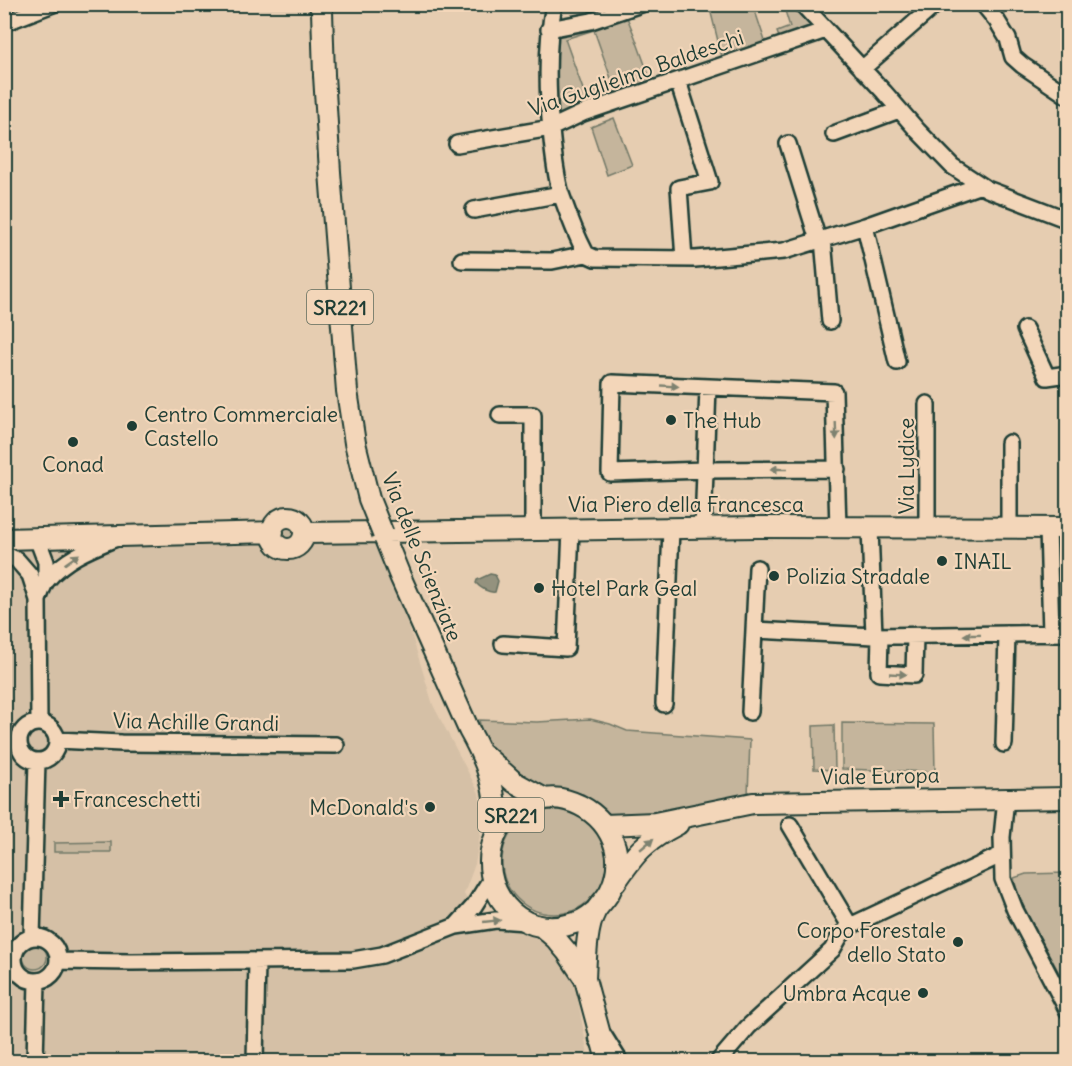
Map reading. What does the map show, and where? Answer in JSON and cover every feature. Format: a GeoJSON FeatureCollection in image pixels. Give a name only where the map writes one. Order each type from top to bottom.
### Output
{"type":"FeatureCollection","features":[{"type":"Feature","properties":{"kind":"highway"},"geometry":{"type":"LineString","coordinates":[[601,1038],[616,1062]]}},
{"type":"Feature","properties":{"kind":"main road","name":"Via delle Scienziate"},"geometry":{"type":"LineString","coordinates":[[322,7],[330,172],[346,391],[356,443],[369,500],[400,576],[469,730],[482,753],[495,794],[497,831]]}},
{"type":"Feature","properties":{"kind":"main road","name":"Via Piero della Francesca"},"geometry":{"type":"LineString","coordinates":[[4,539],[273,532],[279,521],[290,518],[301,524],[304,533],[533,529],[1058,528]]}},
{"type":"Feature","properties":{"kind":"main road","name":"Via delle Scienziate"},"geometry":{"type":"LineString","coordinates":[[482,753],[523,788],[545,799]]}},
{"type":"Feature","properties":{"kind":"main road","name":"Viale Europa"},"geometry":{"type":"LineString","coordinates":[[605,825],[649,823],[753,803],[1068,798]]}},
{"type":"Feature","properties":{"kind":"main road","name":"SR221"},"geometry":{"type":"LineString","coordinates":[[534,924],[556,927],[584,920],[605,900],[612,887],[617,866],[615,845],[605,825],[594,813],[579,804],[562,799],[545,799],[517,810],[497,831],[491,846],[489,862],[490,879],[504,905],[515,915],[534,924],[561,944],[585,979]]}},
{"type":"Feature","properties":{"kind":"main road","name":"Viale Europa"},"geometry":{"type":"LineString","coordinates":[[612,887],[632,858],[644,846],[657,835],[694,815]]}},
{"type":"Feature","properties":{"kind":"main road","name":"SR221"},"geometry":{"type":"LineString","coordinates":[[595,911],[587,948],[585,979],[607,1062]]}},
{"type":"Feature","properties":{"kind":"street"},"geometry":{"type":"LineString","coordinates":[[4,23],[53,4]]}},
{"type":"Feature","properties":{"kind":"street"},"geometry":{"type":"LineString","coordinates":[[554,4],[549,29],[548,102],[554,159],[561,194],[579,241],[586,254],[594,258],[684,259],[784,251],[981,185]]}},
{"type":"Feature","properties":{"kind":"street"},"geometry":{"type":"LineString","coordinates":[[549,29],[591,21],[641,4]]}},
{"type":"Feature","properties":{"kind":"street"},"geometry":{"type":"LineString","coordinates":[[802,4],[952,166],[987,189],[1068,220]]}},
{"type":"Feature","properties":{"kind":"street"},"geometry":{"type":"LineString","coordinates":[[862,69],[936,4]]}},
{"type":"Feature","properties":{"kind":"street"},"geometry":{"type":"LineString","coordinates":[[983,4],[1008,39],[1014,57],[1022,65],[1068,96]]}},
{"type":"Feature","properties":{"kind":"street","name":"Via Guglielmo Baldeschi"},"geometry":{"type":"LineString","coordinates":[[457,144],[551,128],[584,113],[826,30]]}},
{"type":"Feature","properties":{"kind":"street"},"geometry":{"type":"LineString","coordinates":[[678,81],[710,182],[679,188],[684,259]]}},
{"type":"Feature","properties":{"kind":"street"},"geometry":{"type":"LineString","coordinates":[[834,134],[899,110]]}},
{"type":"Feature","properties":{"kind":"street"},"geometry":{"type":"LineString","coordinates":[[788,144],[821,239],[830,321]]}},
{"type":"Feature","properties":{"kind":"street"},"geometry":{"type":"LineString","coordinates":[[474,210],[561,194]]}},
{"type":"Feature","properties":{"kind":"street"},"geometry":{"type":"LineString","coordinates":[[865,225],[897,362]]}},
{"type":"Feature","properties":{"kind":"street"},"geometry":{"type":"LineString","coordinates":[[462,260],[552,261],[586,254]]}},
{"type":"Feature","properties":{"kind":"street"},"geometry":{"type":"LineString","coordinates":[[1026,329],[1047,377],[1068,374]]}},
{"type":"Feature","properties":{"kind":"street"},"geometry":{"type":"LineString","coordinates":[[837,470],[610,472],[612,383],[834,392],[837,470],[838,528]]}},
{"type":"Feature","properties":{"kind":"street"},"geometry":{"type":"LineString","coordinates":[[703,528],[708,387]]}},
{"type":"Feature","properties":{"kind":"street","name":"Via Lydice"},"geometry":{"type":"LineString","coordinates":[[927,404],[927,528]]}},
{"type":"Feature","properties":{"kind":"street"},"geometry":{"type":"LineString","coordinates":[[500,415],[532,415],[533,529]]}},
{"type":"Feature","properties":{"kind":"street"},"geometry":{"type":"LineString","coordinates":[[1009,443],[1009,527]]}},
{"type":"Feature","properties":{"kind":"street"},"geometry":{"type":"LineString","coordinates":[[870,528],[879,673],[914,675],[915,636]]}},
{"type":"Feature","properties":{"kind":"street"},"geometry":{"type":"LineString","coordinates":[[1052,634],[1058,528]]}},
{"type":"Feature","properties":{"kind":"street"},"geometry":{"type":"LineString","coordinates":[[503,644],[566,648],[571,529]]}},
{"type":"Feature","properties":{"kind":"street"},"geometry":{"type":"LineString","coordinates":[[664,704],[671,529]]}},
{"type":"Feature","properties":{"kind":"street"},"geometry":{"type":"LineString","coordinates":[[46,580],[80,553],[122,535]]}},
{"type":"Feature","properties":{"kind":"street"},"geometry":{"type":"LineString","coordinates":[[30,575],[38,538]]}},
{"type":"Feature","properties":{"kind":"street"},"geometry":{"type":"LineString","coordinates":[[38,538],[46,562],[46,580],[38,600]]}},
{"type":"Feature","properties":{"kind":"street"},"geometry":{"type":"LineString","coordinates":[[4,554],[17,560],[30,575],[38,600],[39,723]]}},
{"type":"Feature","properties":{"kind":"street"},"geometry":{"type":"LineString","coordinates":[[750,712],[757,568]]}},
{"type":"Feature","properties":{"kind":"street"},"geometry":{"type":"LineString","coordinates":[[754,630],[877,636],[1068,633]]}},
{"type":"Feature","properties":{"kind":"street"},"geometry":{"type":"LineString","coordinates":[[1004,744],[1007,634]]}},
{"type":"Feature","properties":{"kind":"street"},"geometry":{"type":"LineString","coordinates":[[39,723],[53,730],[57,740],[54,752],[44,760],[37,761],[27,757],[12,742],[23,731],[39,723]]}},
{"type":"Feature","properties":{"kind":"street","name":"Via Achille Grandi"},"geometry":{"type":"LineString","coordinates":[[57,740],[173,744],[336,745]]}},
{"type":"Feature","properties":{"kind":"street"},"geometry":{"type":"LineString","coordinates":[[32,937],[37,761]]}},
{"type":"Feature","properties":{"kind":"street"},"geometry":{"type":"LineString","coordinates":[[1006,798],[1001,855],[1003,879],[1015,910],[1068,1011]]}},
{"type":"Feature","properties":{"kind":"street"},"geometry":{"type":"LineString","coordinates":[[790,825],[850,926]]}},
{"type":"Feature","properties":{"kind":"street"},"geometry":{"type":"LineString","coordinates":[[718,1062],[748,1027],[832,950],[840,936],[850,926],[1001,855]]}},
{"type":"Feature","properties":{"kind":"street"},"geometry":{"type":"LineString","coordinates":[[456,926],[474,906],[490,879]]}},
{"type":"Feature","properties":{"kind":"street"},"geometry":{"type":"LineString","coordinates":[[58,961],[353,960],[382,955],[456,926],[496,920],[534,924]]}},
{"type":"Feature","properties":{"kind":"street"},"geometry":{"type":"LineString","coordinates":[[32,937],[39,937],[51,943],[55,948],[58,961],[52,974],[37,981],[23,977],[9,958],[21,943],[32,937]]}},
{"type":"Feature","properties":{"kind":"street"},"geometry":{"type":"LineString","coordinates":[[255,1062],[257,961]]}},
{"type":"Feature","properties":{"kind":"street"},"geometry":{"type":"LineString","coordinates":[[35,1062],[37,981]]}},
{"type":"Feature","properties":{"kind":"shaded area"},"geometry":{"type":"Polygon","coordinates":[[[783,4],[802,5],[826,30],[782,45],[777,32],[790,27],[783,4]]]}},
{"type":"Feature","properties":{"kind":"shaded area"},"geometry":{"type":"Polygon","coordinates":[[[709,5],[753,5],[768,50],[724,65],[709,5]]]}},
{"type":"Feature","properties":{"kind":"shaded area"},"geometry":{"type":"Polygon","coordinates":[[[624,10],[652,84],[551,128],[549,29],[624,10]],[[594,30],[565,39],[585,95],[613,84],[594,30]]]}},
{"type":"Feature","properties":{"kind":"shaded area"},"geometry":{"type":"Polygon","coordinates":[[[614,118],[632,165],[607,175],[591,127],[614,118]]]}},
{"type":"Feature","properties":{"kind":"shaded area"},"geometry":{"type":"Polygon","coordinates":[[[289,518],[300,522],[304,533],[300,544],[289,548],[278,544],[274,533],[278,522],[289,518]]]}},
{"type":"Feature","properties":{"kind":"shaded area"},"geometry":{"type":"Polygon","coordinates":[[[379,536],[394,577],[433,705],[479,793],[483,818],[475,864],[464,894],[484,931],[514,931],[536,936],[555,947],[576,989],[589,1061],[5,1062],[5,547],[379,536]]]}},
{"type":"Feature","properties":{"kind":"shaded area"},"geometry":{"type":"Polygon","coordinates":[[[490,574],[495,575],[498,581],[495,592],[485,590],[476,583],[477,580],[490,574]]]}},
{"type":"Feature","properties":{"kind":"shaded area"},"geometry":{"type":"Polygon","coordinates":[[[590,719],[627,731],[750,740],[748,795],[664,815],[611,816],[583,794],[525,783],[492,754],[479,720],[537,722],[590,719]]]}},
{"type":"Feature","properties":{"kind":"shaded area"},"geometry":{"type":"Polygon","coordinates":[[[842,723],[934,724],[935,772],[842,769],[842,723]]]}},
{"type":"Feature","properties":{"kind":"shaded area"},"geometry":{"type":"Polygon","coordinates":[[[834,725],[835,770],[814,769],[813,726],[834,725]]]}},
{"type":"Feature","properties":{"kind":"shaded area"},"geometry":{"type":"Polygon","coordinates":[[[554,810],[574,814],[591,825],[602,842],[606,862],[602,882],[591,899],[574,910],[554,914],[534,910],[517,899],[506,882],[502,862],[506,842],[517,825],[534,814],[554,810]]]}},
{"type":"Feature","properties":{"kind":"shaded area"},"geometry":{"type":"Polygon","coordinates":[[[111,842],[111,852],[54,852],[54,843],[111,842]]]}},
{"type":"Feature","properties":{"kind":"shaded area"},"geometry":{"type":"Polygon","coordinates":[[[1067,873],[1067,987],[1019,900],[1014,878],[1026,874],[1067,873]]]}},
{"type":"Feature","properties":{"kind":"shaded area"},"geometry":{"type":"Polygon","coordinates":[[[35,945],[40,946],[46,952],[46,962],[40,968],[35,969],[30,968],[24,962],[23,957],[24,952],[30,946],[35,945]]]}},
{"type":"Feature","properties":{"kind":"place","name":"The Hub"},"geometry":{"type":"Point","coordinates":[671,420]}},
{"type":"Feature","properties":{"kind":"place","name":"Centro Commerciale Castello"},"geometry":{"type":"Point","coordinates":[132,426]}},
{"type":"Feature","properties":{"kind":"place","name":"Conad"},"geometry":{"type":"Point","coordinates":[73,442]}},
{"type":"Feature","properties":{"kind":"place","name":"INAIL"},"geometry":{"type":"Point","coordinates":[942,561]}},
{"type":"Feature","properties":{"kind":"place","name":"Polizia Stradale"},"geometry":{"type":"Point","coordinates":[774,576]}},
{"type":"Feature","properties":{"kind":"place","name":"Hotel Park Geal"},"geometry":{"type":"Point","coordinates":[539,588]}},
{"type":"Feature","properties":{"kind":"place","name":"Franceschetti"},"geometry":{"type":"Point","coordinates":[61,799]}},
{"type":"Feature","properties":{"kind":"place","name":"McDonald's"},"geometry":{"type":"Point","coordinates":[430,807]}},
{"type":"Feature","properties":{"kind":"place","name":"Corpo Forestale dello Stato"},"geometry":{"type":"Point","coordinates":[958,942]}},
{"type":"Feature","properties":{"kind":"place","name":"Umbra Acque"},"geometry":{"type":"Point","coordinates":[923,993]}}]}
